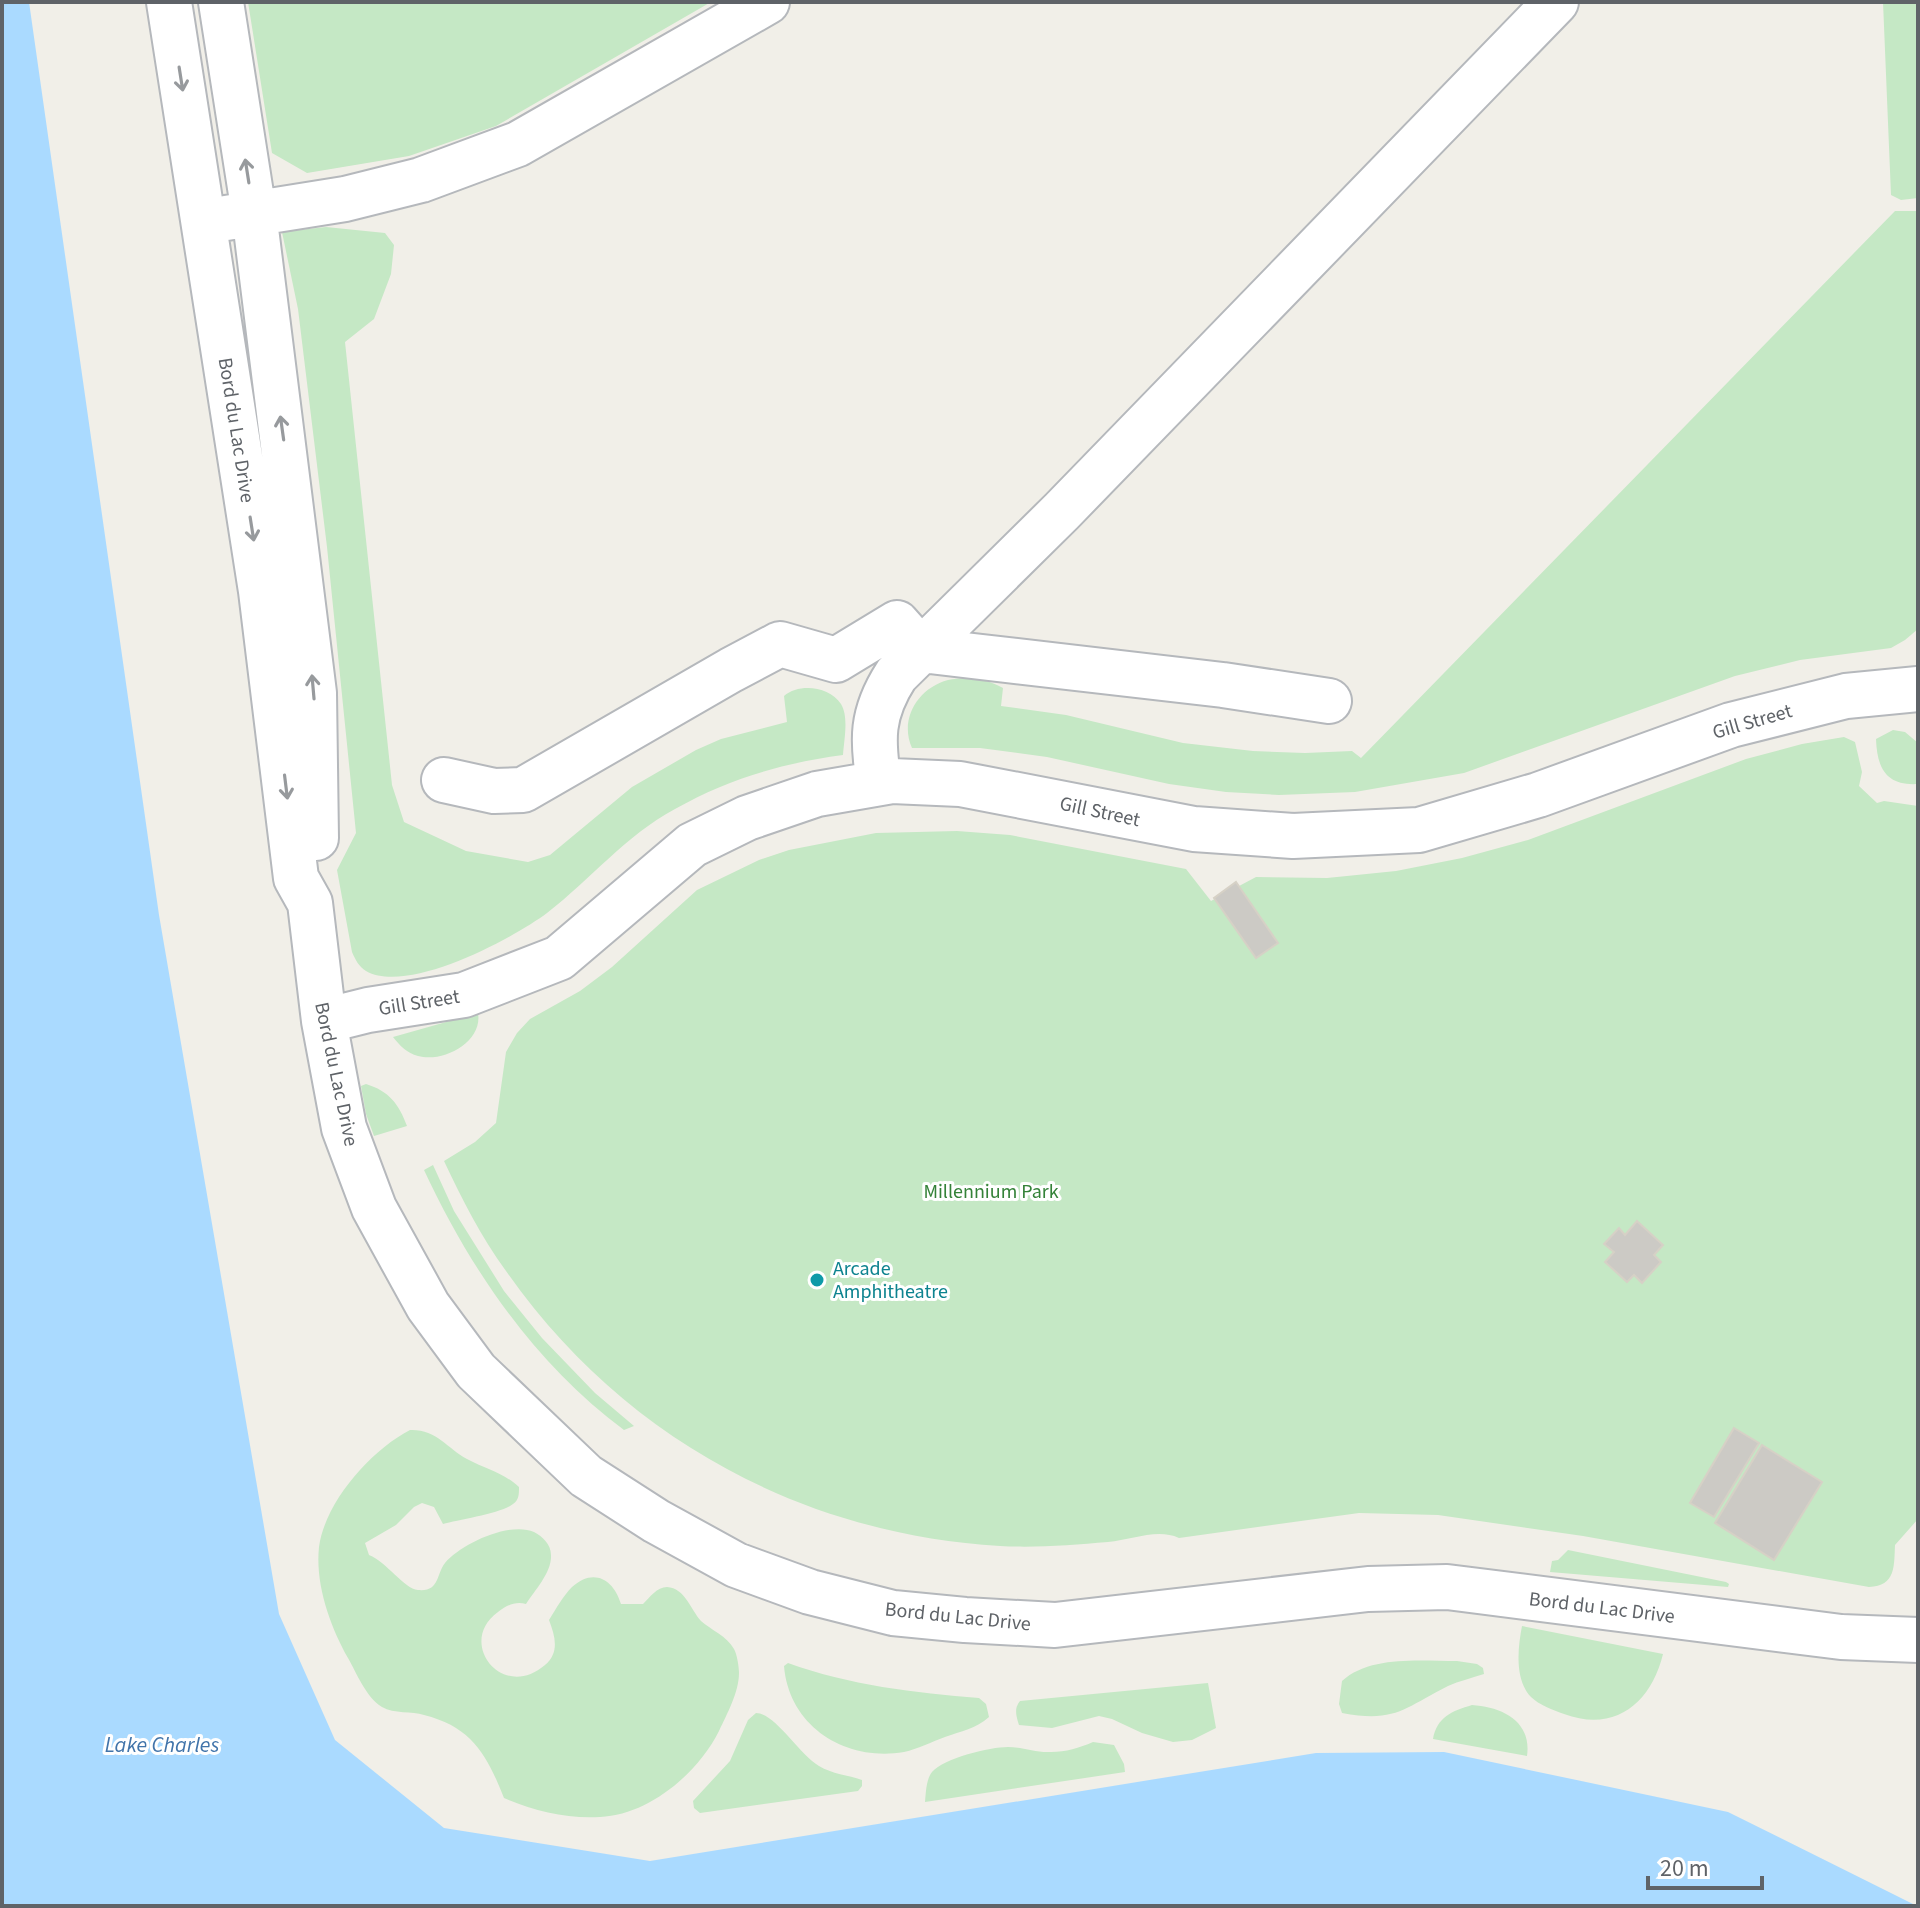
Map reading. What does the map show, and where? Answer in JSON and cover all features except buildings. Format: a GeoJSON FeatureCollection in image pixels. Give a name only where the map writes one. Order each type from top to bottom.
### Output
{"type":"FeatureCollection","features":[{"type":"Feature","properties":{"kind":"street","name":"Bord du Lac Drive"},"geometry":{"type":"LineString","coordinates":[[169,2],[261,591],[296,878],[310,903],[324,1021],[344,1128],[374,1208],[428,1306],[476,1371],[586,1476],[656,1521],[736,1565],[810,1592],[893,1613],[1055,1625],[1368,1589],[1447,1587],[1841,1637],[1918,1640]]}},
{"type":"Feature","properties":{"kind":"street","name":"Bord du Lac Drive"},"geometry":{"type":"LineString","coordinates":[[221,2],[254,213],[314,693],[317,879],[310,903]]}},
{"type":"Feature","properties":{"kind":"street"},"geometry":{"type":"LineString","coordinates":[[205,222],[345,199],[421,180],[518,144],[767,2]]}},
{"type":"Feature","properties":{"kind":"street"},"geometry":{"type":"LineString","coordinates":[[879,783],[872,733],[885,692],[896,675],[1062,511],[1556,2]]}},
{"type":"Feature","properties":{"kind":"street"},"geometry":{"type":"LineString","coordinates":[[836,660],[897,623],[921,650],[1223,685],[1329,701]]}},
{"type":"Feature","properties":{"kind":"street"},"geometry":{"type":"LineString","coordinates":[[444,780],[494,791],[523,790],[780,644],[836,660],[885,692]]}},
{"type":"Feature","properties":{"kind":"street","name":"Gill Street"},"geometry":{"type":"LineString","coordinates":[[324,1021],[368,1010],[464,995],[559,958],[692,845],[747,818],[817,794],[892,781],[960,784],[1194,829],[1293,836],[1419,830],[1552,790],[1731,725],[1846,696],[1918,689]]}},
{"type":"Feature","properties":{"kind":"green space"},"geometry":{"type":"Polygon","coordinates":[[[248,2],[711,2],[496,126],[409,156],[307,173],[272,153],[248,2]]]}},
{"type":"Feature","properties":{"kind":"green space"},"geometry":{"type":"Polygon","coordinates":[[[1883,2],[1918,2],[1918,198],[1901,200],[1891,195],[1883,2]]]}},
{"type":"Feature","properties":{"kind":"green space"},"geometry":{"type":"Polygon","coordinates":[[[1895,211],[1918,211],[1918,629],[1891,648],[1800,660],[1735,676],[1464,773],[1355,792],[1279,795],[1226,792],[1169,784],[1047,757],[980,748],[912,748],[908,726],[920,697],[937,684],[970,678],[1003,688],[1001,706],[1066,715],[1183,743],[1253,751],[1352,751],[1361,758],[1895,211]]]}},
{"type":"Feature","properties":{"kind":"green space"},"geometry":{"type":"Polygon","coordinates":[[[326,227],[385,233],[394,245],[391,274],[374,319],[345,342],[392,785],[404,822],[466,851],[528,862],[550,855],[632,787],[696,750],[721,739],[787,722],[784,696],[790,692],[805,688],[822,690],[836,698],[845,715],[843,755],[756,774],[695,798],[640,832],[531,924],[459,961],[407,976],[384,976],[366,971],[358,963],[352,952],[337,870],[356,833],[327,547],[298,309],[282,232],[326,227]]]}},
{"type":"Feature","properties":{"kind":"green space"},"geometry":{"type":"Polygon","coordinates":[[[1893,730],[1905,732],[1918,743],[1918,784],[1898,782],[1881,767],[1876,739],[1893,730]]]}},
{"type":"Feature","properties":{"kind":"green space","name":"Millennium Park"},"geometry":{"type":"Polygon","coordinates":[[[1844,737],[1855,742],[1862,772],[1859,786],[1877,803],[1884,801],[1918,806],[1918,1519],[1895,1545],[1892,1574],[1878,1586],[1869,1587],[1583,1536],[1438,1515],[1359,1513],[1179,1538],[1153,1534],[1108,1542],[1027,1547],[926,1538],[855,1521],[786,1497],[721,1466],[660,1427],[604,1382],[552,1330],[506,1271],[472,1218],[444,1161],[475,1142],[496,1123],[506,1052],[530,1019],[580,991],[612,967],[697,890],[759,860],[789,850],[876,833],[957,831],[1010,835],[1186,869],[1211,901],[1256,877],[1327,878],[1396,871],[1462,858],[1528,840],[1746,759],[1844,737]]]}},
{"type":"Feature","properties":{"kind":"green space"},"geometry":{"type":"Polygon","coordinates":[[[478,1013],[478,1023],[468,1041],[439,1056],[414,1055],[393,1037],[478,1013]]]}},
{"type":"Feature","properties":{"kind":"green space"},"geometry":{"type":"Polygon","coordinates":[[[366,1084],[392,1099],[407,1126],[374,1136],[361,1086],[366,1084]]]}},
{"type":"Feature","properties":{"kind":"green space"},"geometry":{"type":"Polygon","coordinates":[[[433,1165],[454,1211],[504,1291],[542,1338],[595,1393],[634,1426],[624,1430],[592,1404],[534,1345],[508,1312],[442,1207],[424,1170],[433,1165]]]}},
{"type":"Feature","properties":{"kind":"green space"},"geometry":{"type":"Polygon","coordinates":[[[410,1430],[434,1436],[467,1459],[506,1477],[519,1487],[518,1497],[513,1504],[500,1510],[443,1524],[434,1507],[422,1503],[396,1525],[365,1543],[369,1555],[407,1585],[425,1590],[434,1585],[442,1567],[452,1556],[486,1536],[524,1529],[540,1536],[549,1547],[549,1568],[526,1604],[508,1606],[486,1624],[482,1638],[483,1652],[490,1664],[500,1672],[514,1677],[529,1675],[550,1660],[555,1644],[549,1620],[572,1587],[595,1577],[613,1588],[621,1604],[643,1604],[660,1589],[673,1588],[683,1595],[701,1621],[731,1644],[739,1673],[732,1703],[710,1747],[670,1789],[636,1809],[600,1817],[563,1815],[527,1807],[504,1798],[484,1756],[466,1735],[441,1720],[382,1707],[367,1691],[341,1646],[330,1619],[319,1575],[319,1547],[330,1513],[352,1479],[380,1450],[410,1430]]]}},
{"type":"Feature","properties":{"kind":"green space"},"geometry":{"type":"Polygon","coordinates":[[[1568,1550],[1729,1584],[1728,1587],[1550,1572],[1552,1561],[1558,1560],[1568,1550]]]}},
{"type":"Feature","properties":{"kind":"green space"},"geometry":{"type":"Polygon","coordinates":[[[1522,1626],[1663,1654],[1650,1687],[1628,1710],[1599,1720],[1582,1719],[1542,1705],[1526,1690],[1519,1663],[1522,1626]]]}},
{"type":"Feature","properties":{"kind":"green space"},"geometry":{"type":"Polygon","coordinates":[[[1396,1661],[1477,1664],[1483,1668],[1484,1674],[1452,1684],[1399,1712],[1375,1716],[1342,1713],[1339,1704],[1342,1681],[1367,1667],[1396,1661]]]}},
{"type":"Feature","properties":{"kind":"green space"},"geometry":{"type":"Polygon","coordinates":[[[788,1663],[882,1687],[979,1698],[986,1704],[989,1717],[974,1727],[909,1751],[882,1754],[861,1751],[824,1736],[809,1723],[788,1688],[784,1666],[788,1663]]]}},
{"type":"Feature","properties":{"kind":"green space"},"geometry":{"type":"Polygon","coordinates":[[[1208,1683],[1216,1728],[1192,1740],[1173,1742],[1099,1716],[1052,1728],[1019,1725],[1016,1715],[1020,1701],[1208,1683]]]}},
{"type":"Feature","properties":{"kind":"green space"},"geometry":{"type":"Polygon","coordinates":[[[1472,1705],[1494,1709],[1513,1718],[1525,1734],[1527,1756],[1433,1739],[1438,1725],[1446,1716],[1472,1705]]]}},
{"type":"Feature","properties":{"kind":"green space"},"geometry":{"type":"Polygon","coordinates":[[[756,1713],[771,1719],[819,1766],[862,1780],[862,1786],[858,1791],[700,1813],[694,1808],[693,1801],[730,1761],[748,1720],[756,1713]]]}},
{"type":"Feature","properties":{"kind":"green space"},"geometry":{"type":"Polygon","coordinates":[[[1093,1742],[1114,1745],[1125,1772],[925,1802],[927,1782],[932,1772],[957,1758],[979,1751],[1013,1747],[1062,1751],[1093,1742]]]}},
{"type":"Feature","properties":{"kind":"water","name":"Lake Charles"},"geometry":{"type":"Polygon","coordinates":[[[2,2],[29,2],[159,915],[279,1614],[335,1740],[444,1828],[650,1861],[1316,1753],[1444,1752],[1728,1812],[1917,1906],[2,1906],[2,2]]]}},
{"type":"Feature","properties":{"kind":"place","name":"Arcade Amphitheatre"},"geometry":{"type":"Point","coordinates":[817,1280]}}]}
